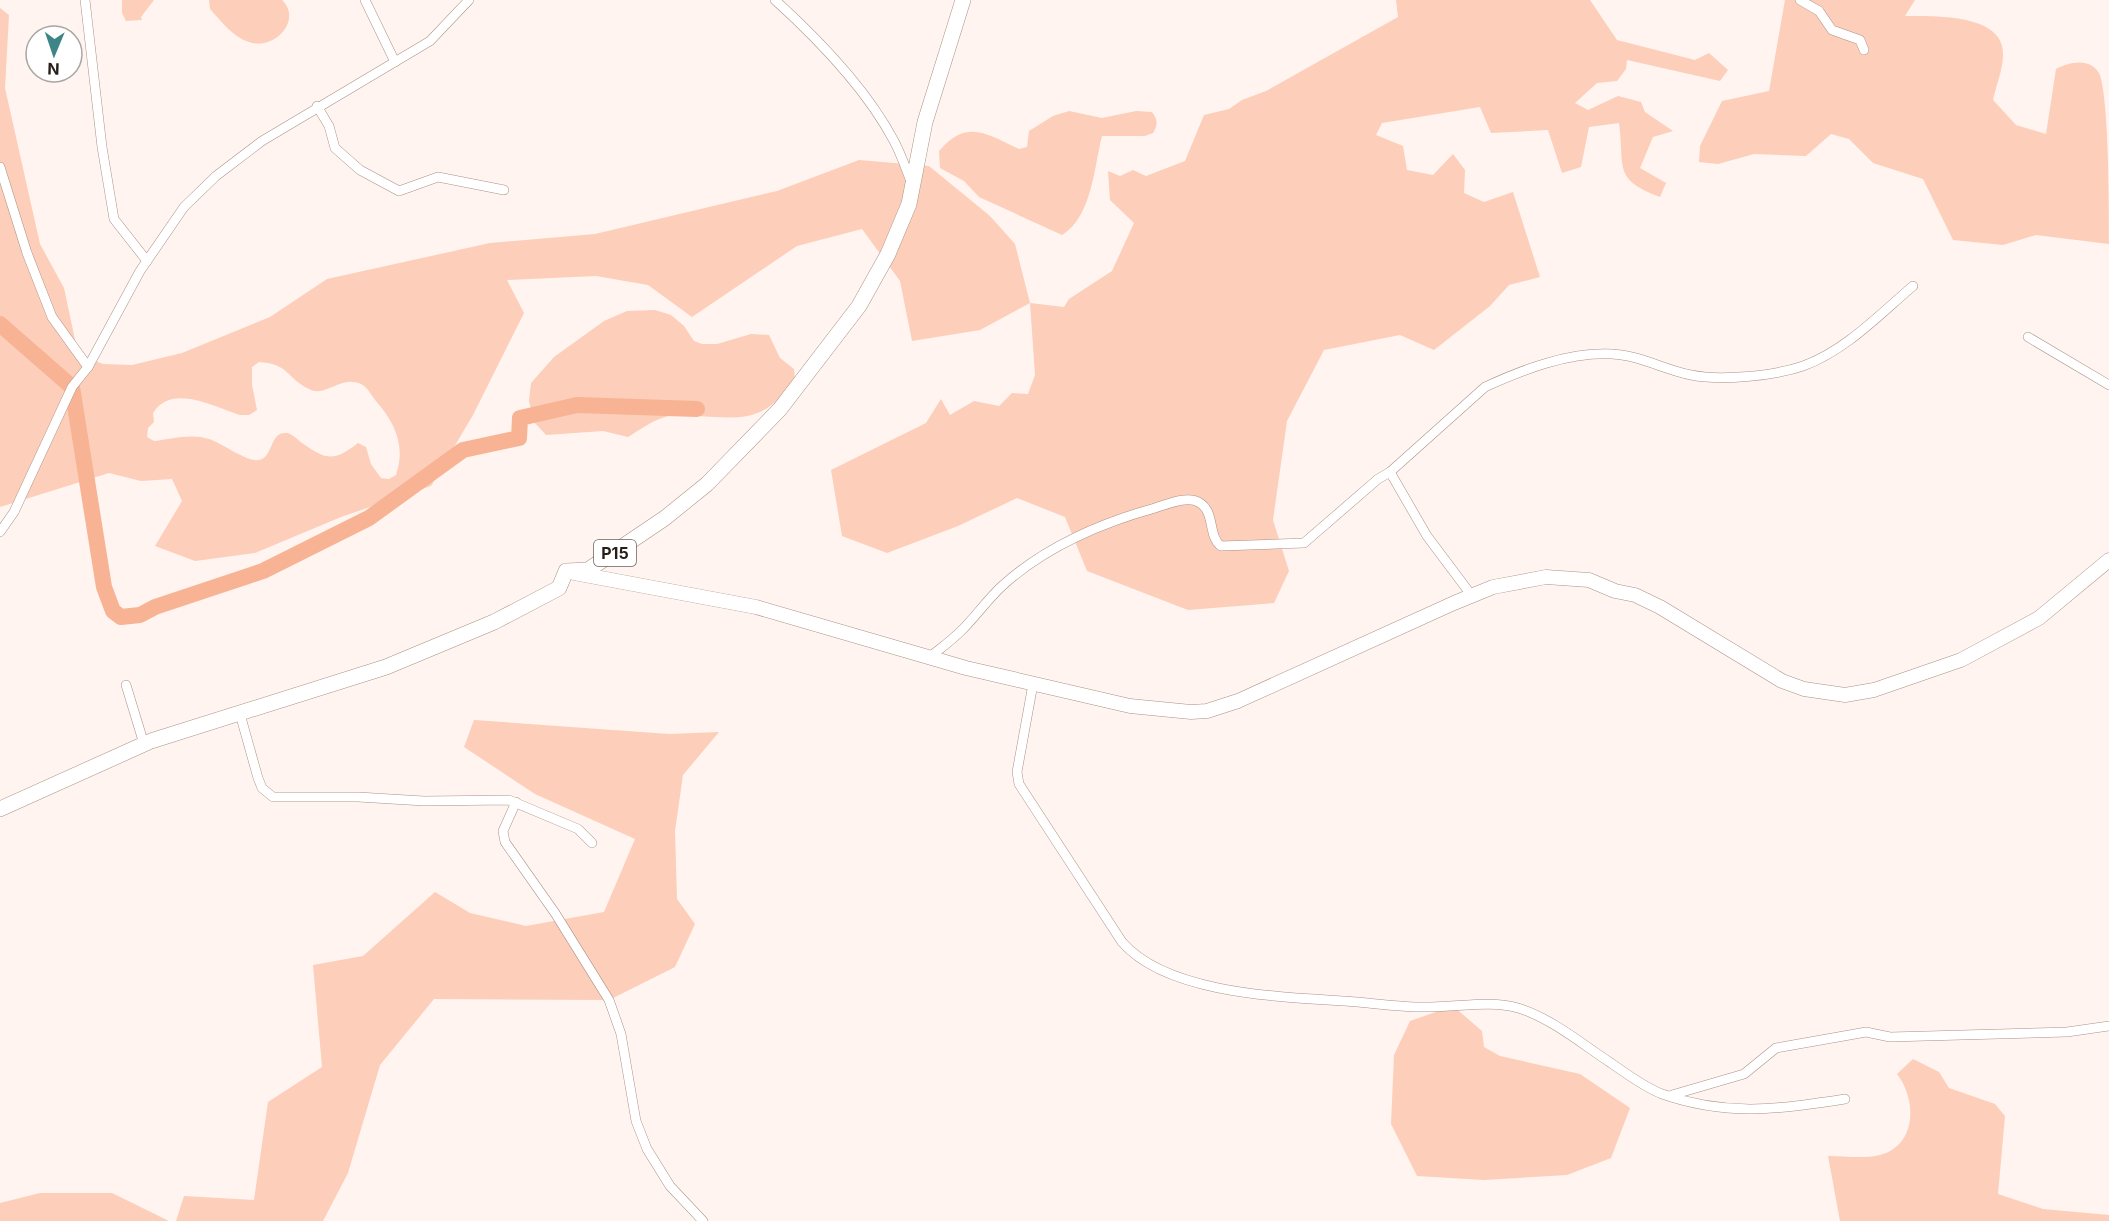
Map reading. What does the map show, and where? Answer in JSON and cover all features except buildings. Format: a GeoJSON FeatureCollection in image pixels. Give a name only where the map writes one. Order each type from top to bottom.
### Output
{"type":"FeatureCollection","features":[{"type":"Feature","properties":{"kind":"main road","name":"P15"},"geometry":{"type":"LineString","coordinates":[[566,571],[588,570],[665,518],[707,484],[774,416],[859,306],[873,284],[897,235],[913,185],[927,114],[963,0]]}},
{"type":"Feature","properties":{"kind":"main road"},"geometry":{"type":"LineString","coordinates":[[0,809],[144,744],[386,667],[470,632],[559,588],[566,571]]}},
{"type":"Feature","properties":{"kind":"street"},"geometry":{"type":"LineString","coordinates":[[85,0],[102,147],[114,219],[147,261]]}},
{"type":"Feature","properties":{"kind":"street"},"geometry":{"type":"LineString","coordinates":[[365,0],[395,62]]}},
{"type":"Feature","properties":{"kind":"street"},"geometry":{"type":"LineString","coordinates":[[0,532],[14,512],[72,387],[88,368],[147,261],[184,207],[216,176],[262,141],[317,106],[430,41],[469,0]]}},
{"type":"Feature","properties":{"kind":"street"},"geometry":{"type":"LineString","coordinates":[[775,0],[825,49],[879,115],[895,142],[913,185]]}},
{"type":"Feature","properties":{"kind":"street"},"geometry":{"type":"LineString","coordinates":[[1800,0],[1819,11],[1832,30],[1860,39],[1864,50]]}},
{"type":"Feature","properties":{"kind":"street"},"geometry":{"type":"LineString","coordinates":[[317,106],[329,126],[335,148],[360,170],[391,188],[399,191],[438,177],[504,190]]}},
{"type":"Feature","properties":{"kind":"street"},"geometry":{"type":"LineString","coordinates":[[0,167],[27,253],[52,316],[88,368]]}},
{"type":"Feature","properties":{"kind":"street"},"geometry":{"type":"LineString","coordinates":[[930,657],[963,629],[981,605],[1004,584],[1068,542],[1120,518],[1188,500],[1200,503],[1204,508],[1216,542],[1221,546],[1304,543],[1378,479],[1390,472],[1485,387],[1504,378],[1584,354],[1614,354],[1703,376],[1782,372],[1806,365],[1838,348],[1913,286]]}},
{"type":"Feature","properties":{"kind":"street"},"geometry":{"type":"LineString","coordinates":[[2028,337],[2109,385]]}},
{"type":"Feature","properties":{"kind":"street"},"geometry":{"type":"LineString","coordinates":[[1390,472],[1427,536],[1472,596]]}},
{"type":"Feature","properties":{"kind":"street"},"geometry":{"type":"LineString","coordinates":[[566,571],[756,607],[1033,684],[1130,706],[1168,712],[1207,711],[1238,701],[1493,587],[1546,577],[1588,580],[1615,591],[1635,595],[1782,681],[1814,692],[1845,695],[1874,690],[1961,660],[2039,618],[2109,560]]}},
{"type":"Feature","properties":{"kind":"street"},"geometry":{"type":"LineString","coordinates":[[1033,684],[1017,772],[1019,784],[1109,924],[1129,950],[1168,973],[1193,981],[1279,998],[1429,1007],[1504,1005],[1516,1008],[1559,1029],[1648,1087],[1684,1101],[1712,1107],[1748,1111],[1845,1099]]}},
{"type":"Feature","properties":{"kind":"street"},"geometry":{"type":"LineString","coordinates":[[126,685],[144,744]]}},
{"type":"Feature","properties":{"kind":"street"},"geometry":{"type":"LineString","coordinates":[[240,714],[258,778],[262,788],[273,797],[516,802],[578,830],[592,843]]}},
{"type":"Feature","properties":{"kind":"street"},"geometry":{"type":"LineString","coordinates":[[516,802],[503,831],[505,842],[555,913],[609,1000],[621,1034],[636,1121],[647,1149],[670,1186],[703,1221]]}},
{"type":"Feature","properties":{"kind":"street"},"geometry":{"type":"LineString","coordinates":[[1672,1095],[1713,1081],[1744,1074],[1776,1048],[1866,1032],[1890,1037],[2067,1032],[2109,1026]]}},
{"type":"Feature","properties":{"kind":"shaded area"},"geometry":{"type":"Polygon","coordinates":[[[122,0],[154,0],[141,17],[142,20],[126,21],[122,13],[122,0]]]}},
{"type":"Feature","properties":{"kind":"shaded area"},"geometry":{"type":"Polygon","coordinates":[[[209,0],[282,0],[288,8],[287,24],[283,32],[268,42],[258,44],[249,42],[233,33],[223,23],[210,9],[209,0]]]}},
{"type":"Feature","properties":{"kind":"shaded area"},"geometry":{"type":"Polygon","coordinates":[[[1396,0],[1590,0],[1617,40],[1695,60],[1709,53],[1728,70],[1720,81],[1627,60],[1626,69],[1617,81],[1597,83],[1575,103],[1588,110],[1618,96],[1641,102],[1645,112],[1673,131],[1653,137],[1640,168],[1666,183],[1660,197],[1634,184],[1624,170],[1619,123],[1589,127],[1581,167],[1562,173],[1548,130],[1491,133],[1480,107],[1382,123],[1376,135],[1403,146],[1407,170],[1433,175],[1453,154],[1465,170],[1464,193],[1484,202],[1513,192],[1540,277],[1509,285],[1490,306],[1434,350],[1400,335],[1324,350],[1287,421],[1273,520],[1289,571],[1274,603],[1188,610],[1087,571],[1065,517],[1017,498],[958,526],[887,553],[842,536],[831,470],[926,423],[941,399],[950,415],[974,401],[999,406],[1012,393],[1028,394],[1035,375],[1030,303],[1064,307],[1069,299],[1112,271],[1134,223],[1110,200],[1108,171],[1120,176],[1133,170],[1146,176],[1185,161],[1204,115],[1229,109],[1242,100],[1266,91],[1398,17],[1396,0]]]}},
{"type":"Feature","properties":{"kind":"shaded area"},"geometry":{"type":"Polygon","coordinates":[[[1785,0],[1915,0],[1905,16],[1948,17],[1980,24],[1992,31],[2000,41],[2003,55],[1993,100],[2016,125],[2046,134],[2056,69],[2074,63],[2091,65],[2100,75],[2105,108],[2109,244],[2036,235],[2003,245],[1953,240],[1923,179],[1873,163],[1849,139],[1831,134],[1806,156],[1754,154],[1718,164],[1699,162],[1700,146],[1722,101],[1769,91],[1785,0]]]}},
{"type":"Feature","properties":{"kind":"shaded area"},"geometry":{"type":"Polygon","coordinates":[[[0,8],[9,15],[5,88],[40,244],[64,288],[78,354],[103,364],[132,365],[182,353],[270,317],[327,279],[490,243],[595,234],[777,191],[859,160],[929,166],[990,216],[1015,244],[1030,303],[980,330],[912,341],[900,281],[862,229],[797,246],[692,317],[648,285],[596,276],[507,280],[524,313],[473,415],[431,486],[341,517],[255,553],[195,561],[155,546],[182,501],[172,479],[141,481],[109,473],[0,507],[0,8]],[[259,362],[252,367],[252,385],[257,410],[249,415],[240,415],[194,400],[182,398],[171,400],[161,404],[153,413],[154,422],[148,428],[147,437],[154,441],[202,437],[254,460],[264,458],[274,440],[281,433],[291,434],[318,453],[330,456],[336,456],[358,443],[366,447],[371,464],[381,478],[389,479],[396,475],[400,454],[397,435],[389,418],[364,386],[347,382],[315,391],[269,363],[259,362]]]}},
{"type":"Feature","properties":{"kind":"shaded area"},"geometry":{"type":"Polygon","coordinates":[[[1069,111],[1102,118],[1136,111],[1152,112],[1157,122],[1153,133],[1145,136],[1102,136],[1086,204],[1072,227],[1062,235],[979,197],[964,181],[940,168],[939,151],[959,135],[968,132],[987,134],[1019,149],[1027,147],[1029,131],[1053,116],[1069,111]]]}},
{"type":"Feature","properties":{"kind":"shaded area"},"geometry":{"type":"Polygon","coordinates":[[[655,310],[671,315],[684,326],[694,341],[702,344],[717,344],[751,334],[769,335],[780,358],[794,369],[795,380],[774,403],[763,410],[741,417],[679,415],[663,417],[628,437],[603,431],[546,435],[534,422],[529,401],[531,383],[554,357],[604,321],[627,311],[655,310]]]}},
{"type":"Feature","properties":{"kind":"shaded area"},"geometry":{"type":"Polygon","coordinates":[[[474,720],[669,734],[719,732],[683,775],[675,831],[677,899],[695,924],[675,967],[609,1000],[434,999],[380,1065],[348,1173],[323,1221],[176,1221],[184,1196],[254,1200],[268,1102],[322,1067],[313,965],[363,956],[435,892],[470,913],[526,926],[604,912],[635,839],[535,794],[464,747],[474,720]]]}},
{"type":"Feature","properties":{"kind":"shaded area"},"geometry":{"type":"Polygon","coordinates":[[[1453,1006],[1482,1031],[1484,1047],[1500,1056],[1580,1074],[1630,1108],[1611,1158],[1567,1175],[1484,1180],[1417,1176],[1391,1124],[1394,1055],[1410,1021],[1453,1006]]]}},
{"type":"Feature","properties":{"kind":"shaded area"},"geometry":{"type":"Polygon","coordinates":[[[1913,1059],[1939,1072],[1949,1088],[1995,1104],[2005,1116],[1998,1194],[2043,1209],[2109,1215],[2109,1221],[1840,1221],[1828,1156],[1880,1155],[1892,1150],[1901,1142],[1907,1132],[1910,1108],[1904,1085],[1897,1074],[1913,1059]]]}},
{"type":"Feature","properties":{"kind":"shaded area"},"geometry":{"type":"Polygon","coordinates":[[[40,1193],[112,1193],[169,1221],[0,1221],[0,1203],[40,1193]]]}},
{"type":"Feature","properties":{"kind":"waterway"},"geometry":{"type":"LineString","coordinates":[[0,324],[72,387],[104,587],[113,611],[121,617],[140,615],[155,607],[263,571],[369,518],[463,450],[519,438],[520,418],[577,405],[697,409]]}}]}
